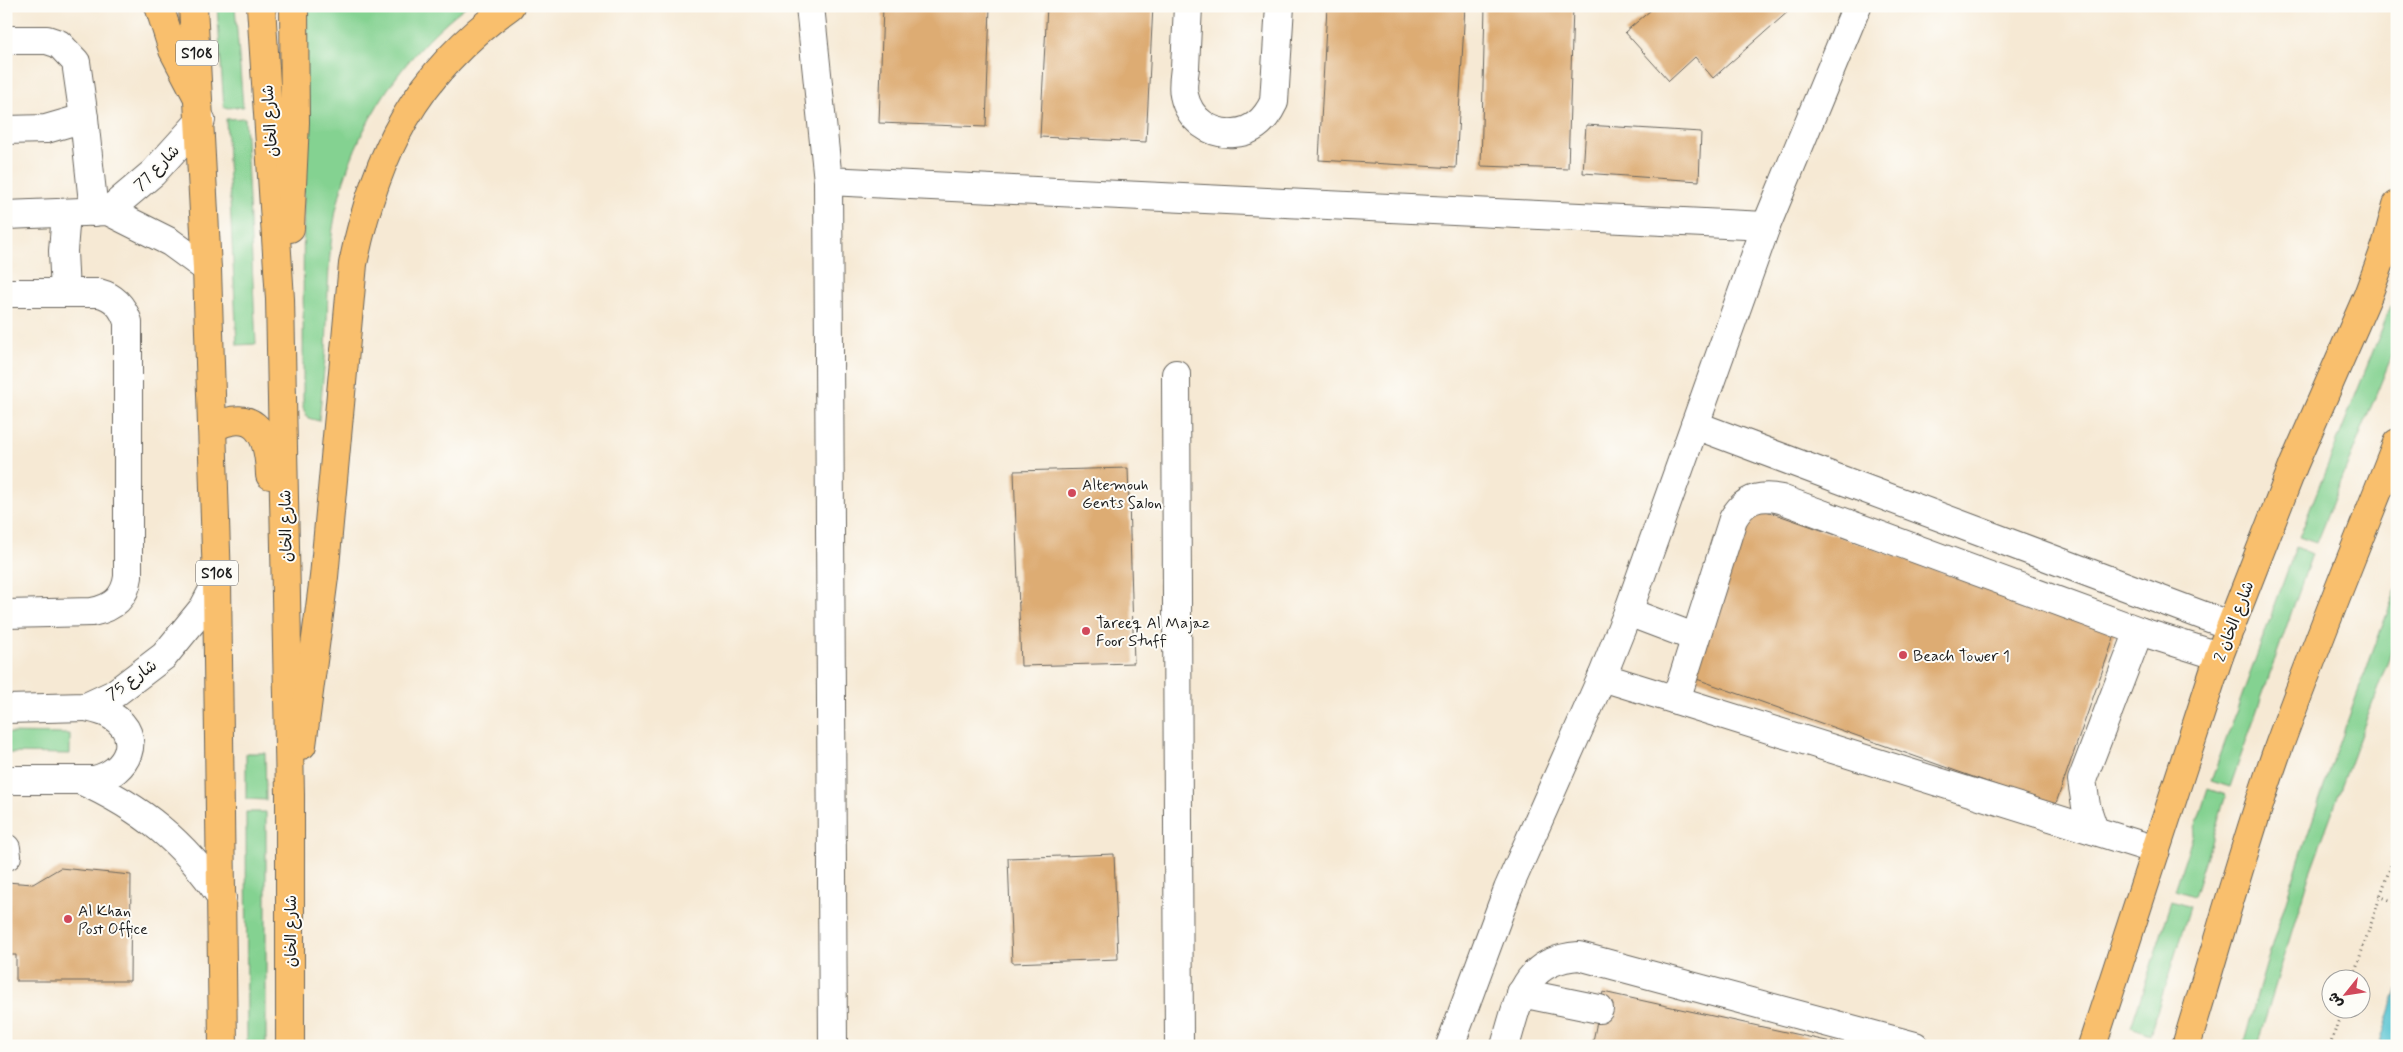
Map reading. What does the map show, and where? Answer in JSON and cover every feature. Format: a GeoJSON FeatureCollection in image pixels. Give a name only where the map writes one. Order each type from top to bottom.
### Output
{"type":"FeatureCollection","features":[{"type":"Feature","properties":{"kind":"main road"},"geometry":{"type":"LineString","coordinates":[[159,6],[173,50],[200,110]]}},
{"type":"Feature","properties":{"kind":"main road","name":"S108"},"geometry":{"type":"LineString","coordinates":[[193,6],[207,268],[217,582],[223,1046]]}},
{"type":"Feature","properties":{"kind":"main road","name":"شارع الخان"},"geometry":{"type":"LineString","coordinates":[[261,6],[280,299],[290,795],[290,1046]]}},
{"type":"Feature","properties":{"kind":"main road"},"geometry":{"type":"LineString","coordinates":[[280,299],[292,211],[295,122],[294,6]]}},
{"type":"Feature","properties":{"kind":"main road"},"geometry":{"type":"LineString","coordinates":[[290,795],[301,748],[315,654],[353,264],[360,228],[383,161],[397,130],[413,104],[451,57],[472,36],[510,6]]}},
{"type":"Feature","properties":{"kind":"main road","name":"شارع الخان 2"},"geometry":{"type":"LineString","coordinates":[[2092,1046],[2182,764],[2219,656],[2290,473],[2368,296],[2386,246],[2397,205]]}},
{"type":"Feature","properties":{"kind":"main road"},"geometry":{"type":"LineString","coordinates":[[212,428],[225,422],[240,420],[254,425],[264,436],[269,456],[275,582],[281,614],[287,629]]}},
{"type":"Feature","properties":{"kind":"main road"},"geometry":{"type":"LineString","coordinates":[[2186,1046],[2249,835],[2275,758],[2315,648],[2397,443]]}},
{"type":"Feature","properties":{"kind":"street"},"geometry":{"type":"LineString","coordinates":[[810,6],[828,181],[833,1046]]}},
{"type":"Feature","properties":{"kind":"street"},"geometry":{"type":"LineString","coordinates":[[1188,6],[1184,93],[1188,108],[1198,121],[1210,130],[1226,134],[1241,133],[1256,126],[1267,116],[1274,102],[1280,6]]}},
{"type":"Feature","properties":{"kind":"street"},"geometry":{"type":"LineString","coordinates":[[1450,1046],[1508,889],[1602,677],[1628,612],[1766,226],[1857,6]]}},
{"type":"Feature","properties":{"kind":"street"},"geometry":{"type":"LineString","coordinates":[[6,40],[47,40],[59,44],[69,52],[76,62],[101,212]]}},
{"type":"Feature","properties":{"kind":"street","name":"شارع 77"},"geometry":{"type":"LineString","coordinates":[[101,212],[152,173],[200,110]]}},
{"type":"Feature","properties":{"kind":"street"},"geometry":{"type":"LineString","coordinates":[[6,130],[46,129],[84,118]]}},
{"type":"Feature","properties":{"kind":"street"},"geometry":{"type":"LineString","coordinates":[[828,181],[1766,226]]}},
{"type":"Feature","properties":{"kind":"street"},"geometry":{"type":"LineString","coordinates":[[6,215],[101,212],[170,242],[207,268]]}},
{"type":"Feature","properties":{"kind":"street"},"geometry":{"type":"LineString","coordinates":[[65,293],[63,251],[66,213]]}},
{"type":"Feature","properties":{"kind":"street"},"geometry":{"type":"LineString","coordinates":[[6,293],[99,293],[108,296],[121,306],[128,322],[128,577],[123,595],[104,610],[76,613],[17,614]]}},
{"type":"Feature","properties":{"kind":"street"},"geometry":{"type":"LineString","coordinates":[[1176,374],[1179,1046]]}},
{"type":"Feature","properties":{"kind":"street"},"geometry":{"type":"LineString","coordinates":[[1695,425],[2231,626]]}},
{"type":"Feature","properties":{"kind":"street"},"geometry":{"type":"LineString","coordinates":[[1676,700],[1694,638],[1734,519],[1742,505],[1757,497],[1765,496],[1781,499],[2139,630],[2219,656]]}},
{"type":"Feature","properties":{"kind":"street","name":"شارع 75"},"geometry":{"type":"LineString","coordinates":[[6,709],[86,707],[114,694],[164,656],[204,607],[217,582]]}},
{"type":"Feature","properties":{"kind":"street"},"geometry":{"type":"LineString","coordinates":[[1628,612],[1694,638]]}},
{"type":"Feature","properties":{"kind":"street"},"geometry":{"type":"LineString","coordinates":[[2094,830],[2086,806],[2082,780],[2139,630]]}},
{"type":"Feature","properties":{"kind":"street"},"geometry":{"type":"LineString","coordinates":[[1602,677],[2156,850]]}},
{"type":"Feature","properties":{"kind":"street"},"geometry":{"type":"LineString","coordinates":[[6,780],[80,780],[107,777],[118,770],[126,760],[129,748],[128,735],[122,724],[112,715],[86,707]]}},
{"type":"Feature","properties":{"kind":"street"},"geometry":{"type":"LineString","coordinates":[[80,780],[129,804],[161,827],[205,872],[222,898]]}},
{"type":"Feature","properties":{"kind":"street"},"geometry":{"type":"LineString","coordinates":[[6,848],[6,856]]}},
{"type":"Feature","properties":{"kind":"street"},"geometry":{"type":"LineString","coordinates":[[1504,1046],[1521,993],[1529,978],[1539,968],[1564,957],[1579,956],[1915,1046]]}},
{"type":"Feature","properties":{"kind":"street"},"geometry":{"type":"LineString","coordinates":[[1521,993],[1600,1009]]}},
{"type":"Feature","properties":{"kind":"path"},"geometry":{"type":"LineString","coordinates":[[2355,970],[2397,847]]}},
{"type":"Feature","properties":{"kind":"path"},"geometry":{"type":"LineString","coordinates":[[2379,896],[2397,903]]}},
{"type":"Feature","properties":{"kind":"path"},"geometry":{"type":"LineString","coordinates":[[2330,1046],[2339,1020]]}},
{"type":"Feature","properties":{"kind":"green space"},"geometry":{"type":"Polygon","coordinates":[[[217,6],[235,6],[243,107],[224,108],[217,6]]]}},
{"type":"Feature","properties":{"kind":"green space"},"geometry":{"type":"Polygon","coordinates":[[[304,6],[466,6],[441,27],[397,77],[378,104],[362,133],[349,164],[340,195],[331,243],[326,349],[319,421],[308,418],[303,408],[304,6]]]}},
{"type":"Feature","properties":{"kind":"green space"},"geometry":{"type":"Polygon","coordinates":[[[245,118],[256,344],[237,345],[226,119],[245,118]]]}},
{"type":"Feature","properties":{"kind":"green space"},"geometry":{"type":"Polygon","coordinates":[[[2391,306],[2397,308],[2397,343],[2316,543],[2299,537],[2391,306]]]}},
{"type":"Feature","properties":{"kind":"green space"},"geometry":{"type":"Polygon","coordinates":[[[2296,547],[2312,554],[2230,787],[2211,781],[2296,547]]]}},
{"type":"Feature","properties":{"kind":"green space"},"geometry":{"type":"Polygon","coordinates":[[[2397,587],[2397,636],[2309,875],[2257,1046],[2243,1046],[2259,988],[2314,815],[2397,587]]]}},
{"type":"Feature","properties":{"kind":"green space"},"geometry":{"type":"Polygon","coordinates":[[[6,733],[70,734],[70,754],[6,753],[6,733]]]}},
{"type":"Feature","properties":{"kind":"green space"},"geometry":{"type":"Polygon","coordinates":[[[246,753],[265,753],[266,800],[246,799],[246,753]]]}},
{"type":"Feature","properties":{"kind":"green space"},"geometry":{"type":"Polygon","coordinates":[[[2208,789],[2226,795],[2194,896],[2175,890],[2208,789]]]}},
{"type":"Feature","properties":{"kind":"green space"},"geometry":{"type":"Polygon","coordinates":[[[246,812],[266,812],[266,1046],[247,1046],[246,812]]]}},
{"type":"Feature","properties":{"kind":"green space"},"geometry":{"type":"Polygon","coordinates":[[[2172,901],[2190,907],[2150,1034],[2131,1027],[2172,901]]]}},
{"type":"Feature","properties":{"kind":"water"},"geometry":{"type":"Polygon","coordinates":[[[2397,989],[2397,1046],[2379,1046],[2397,989]]]}},
{"type":"Feature","properties":{"kind":"building"},"geometry":{"type":"Polygon","coordinates":[[[883,6],[990,6],[986,127],[879,123],[883,6]]]}},
{"type":"Feature","properties":{"kind":"building"},"geometry":{"type":"Polygon","coordinates":[[[1047,6],[1153,6],[1146,142],[1040,137],[1047,6]]]}},
{"type":"Feature","properties":{"kind":"building"},"geometry":{"type":"Polygon","coordinates":[[[1327,6],[1465,6],[1456,168],[1319,160],[1327,6]]]}},
{"type":"Feature","properties":{"kind":"building"},"geometry":{"type":"Polygon","coordinates":[[[1485,6],[1573,6],[1568,169],[1481,166],[1485,6]]]}},
{"type":"Feature","properties":{"kind":"building"},"geometry":{"type":"Polygon","coordinates":[[[1648,6],[1787,6],[1790,10],[1713,78],[1695,57],[1669,81],[1625,32],[1651,10],[1648,6]]]}},
{"type":"Feature","properties":{"kind":"building"},"geometry":{"type":"Polygon","coordinates":[[[1586,125],[1701,132],[1699,181],[1583,173],[1586,125]]]}},
{"type":"Feature","properties":{"kind":"building"},"geometry":{"type":"Polygon","coordinates":[[[1128,468],[1134,663],[1021,666],[1014,471],[1128,468]]]}},
{"type":"Feature","properties":{"kind":"building","name":"Beach Tower 1"},"geometry":{"type":"Polygon","coordinates":[[[1752,506],[2116,632],[2055,806],[1691,677],[1752,506]]]}},
{"type":"Feature","properties":{"kind":"building"},"geometry":{"type":"Polygon","coordinates":[[[1114,854],[1118,959],[1012,963],[1008,858],[1114,854]]]}},
{"type":"Feature","properties":{"kind":"building","name":"Al Khan Post Office"},"geometry":{"type":"Polygon","coordinates":[[[60,868],[131,875],[130,981],[16,981],[16,955],[6,955],[6,882],[33,884],[60,868]]]}},
{"type":"Feature","properties":{"kind":"building"},"geometry":{"type":"Polygon","coordinates":[[[1603,992],[1845,1045],[1845,1046],[1592,1046],[1603,992]]]}},
{"type":"Feature","properties":{"kind":"place","name":"Altemouh Gents Salon"},"geometry":{"type":"Point","coordinates":[1072,493]}},
{"type":"Feature","properties":{"kind":"place","name":"Tareeq Al Majaz Foor Stuff"},"geometry":{"type":"Point","coordinates":[1086,631]}},
{"type":"Feature","properties":{"kind":"place","name":"Beach Tower 1"},"geometry":{"type":"Point","coordinates":[1903,655]}},
{"type":"Feature","properties":{"kind":"place","name":"Al Khan Post Office"},"geometry":{"type":"Point","coordinates":[68,919]}}]}
